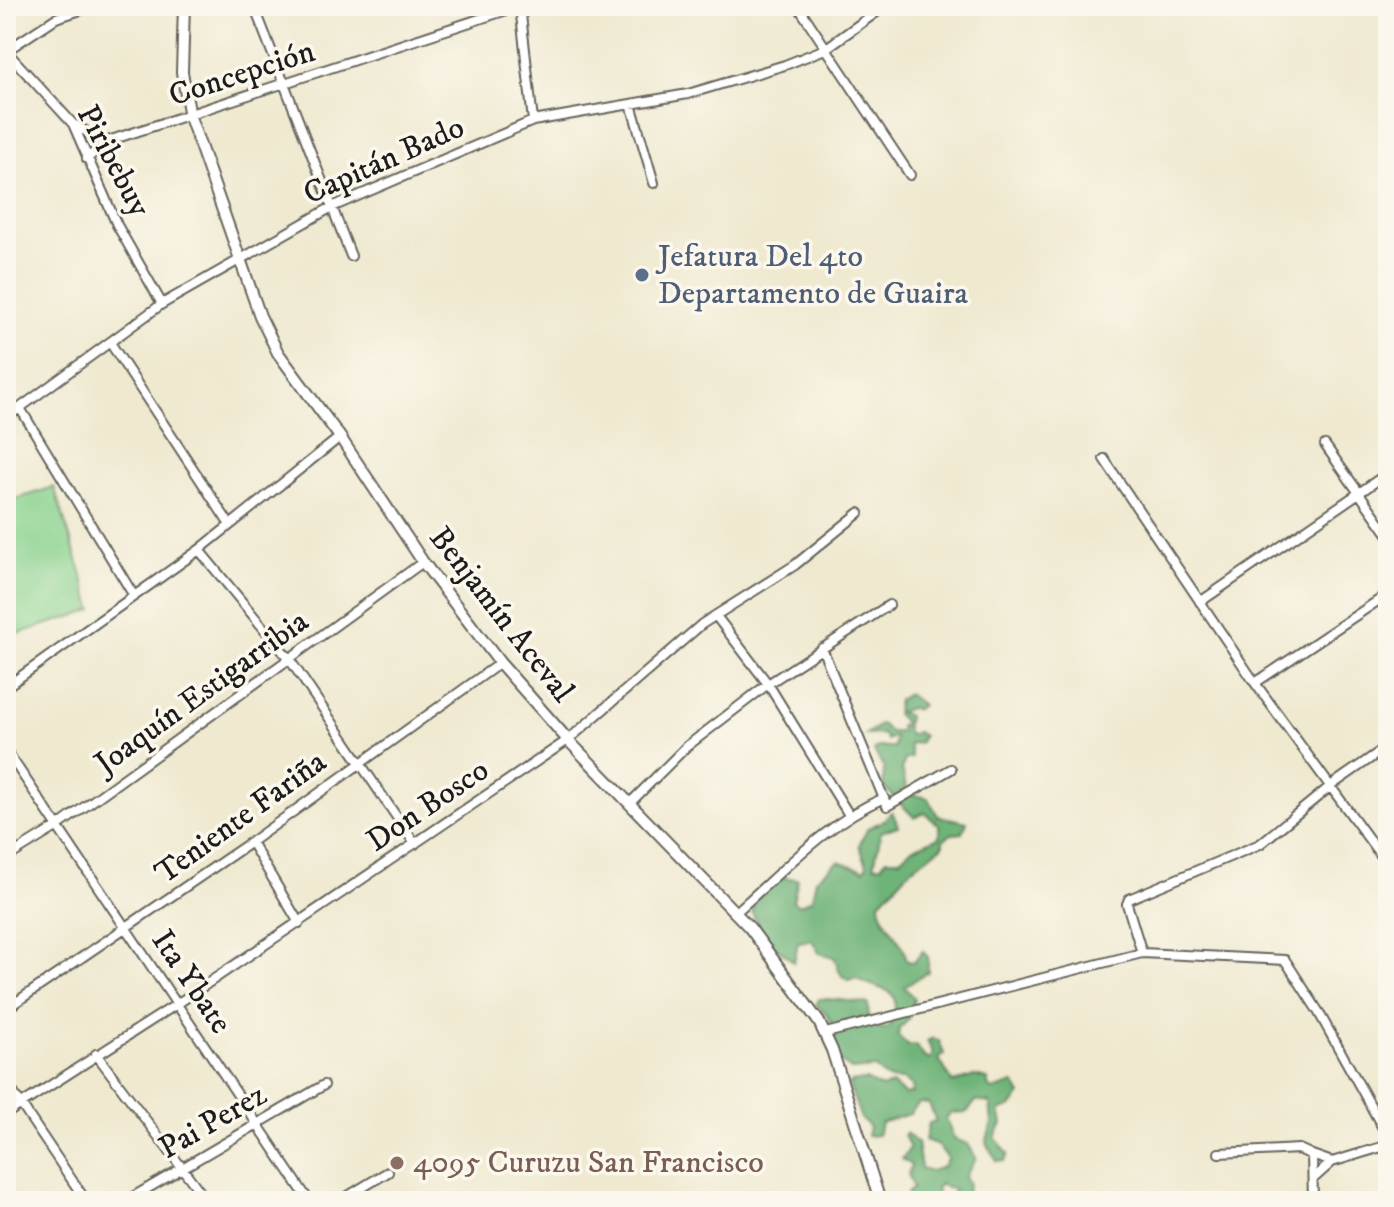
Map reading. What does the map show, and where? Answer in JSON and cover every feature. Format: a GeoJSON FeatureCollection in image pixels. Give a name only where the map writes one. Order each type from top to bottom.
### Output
{"type":"FeatureCollection","features":[{"type":"Feature","properties":{"kind":"street"},"geometry":{"type":"LineString","coordinates":[[6,51],[56,18],[93,6]]}},
{"type":"Feature","properties":{"kind":"street","name":"Benjamín Aceval"},"geometry":{"type":"LineString","coordinates":[[184,6],[182,72],[190,117],[260,316],[278,353],[340,437],[423,562],[500,663],[568,740],[736,912],[826,1033],[880,1201]]}},
{"type":"Feature","properties":{"kind":"street"},"geometry":{"type":"LineString","coordinates":[[254,6],[351,256]]}},
{"type":"Feature","properties":{"kind":"street"},"geometry":{"type":"LineString","coordinates":[[520,6],[533,121]]}},
{"type":"Feature","properties":{"kind":"street","name":"Concepción"},"geometry":{"type":"LineString","coordinates":[[105,142],[285,86],[520,6]]}},
{"type":"Feature","properties":{"kind":"street"},"geometry":{"type":"LineString","coordinates":[[798,6],[910,175]]}},
{"type":"Feature","properties":{"kind":"street","name":"Capitán Bado"},"geometry":{"type":"LineString","coordinates":[[6,418],[162,304],[332,207],[533,121],[688,94],[785,65],[825,49],[885,6]]}},
{"type":"Feature","properties":{"kind":"street","name":"Piribebuy"},"geometry":{"type":"LineString","coordinates":[[6,51],[73,124],[117,225],[162,304]]}},
{"type":"Feature","properties":{"kind":"street"},"geometry":{"type":"LineString","coordinates":[[631,104],[654,183]]}},
{"type":"Feature","properties":{"kind":"street"},"geometry":{"type":"LineString","coordinates":[[73,124],[105,142],[87,159]]}},
{"type":"Feature","properties":{"kind":"street"},"geometry":{"type":"LineString","coordinates":[[111,344],[230,525]]}},
{"type":"Feature","properties":{"kind":"street"},"geometry":{"type":"LineString","coordinates":[[20,408],[134,596]]}},
{"type":"Feature","properties":{"kind":"street"},"geometry":{"type":"LineString","coordinates":[[6,687],[199,550],[340,437]]}},
{"type":"Feature","properties":{"kind":"street"},"geometry":{"type":"LineString","coordinates":[[1325,445],[1388,534]]}},
{"type":"Feature","properties":{"kind":"street"},"geometry":{"type":"LineString","coordinates":[[1104,459],[1255,683],[1388,865]]}},
{"type":"Feature","properties":{"kind":"street"},"geometry":{"type":"LineString","coordinates":[[1200,602],[1388,473]]}},
{"type":"Feature","properties":{"kind":"street","name":"Don Bosco"},"geometry":{"type":"LineString","coordinates":[[6,1114],[299,923],[568,740],[716,616],[795,565],[859,513]]}},
{"type":"Feature","properties":{"kind":"street"},"geometry":{"type":"LineString","coordinates":[[199,550],[290,660],[415,844]]}},
{"type":"Feature","properties":{"kind":"street","name":"Joaquín Estigarribia"},"geometry":{"type":"LineString","coordinates":[[6,858],[58,826],[423,562]]}},
{"type":"Feature","properties":{"kind":"street"},"geometry":{"type":"LineString","coordinates":[[1255,683],[1384,596],[1388,610]]}},
{"type":"Feature","properties":{"kind":"street"},"geometry":{"type":"LineString","coordinates":[[629,804],[686,747],[768,684],[889,605]]}},
{"type":"Feature","properties":{"kind":"street"},"geometry":{"type":"LineString","coordinates":[[716,616],[768,684],[849,815]]}},
{"type":"Feature","properties":{"kind":"street"},"geometry":{"type":"LineString","coordinates":[[822,648],[887,806],[951,769]]}},
{"type":"Feature","properties":{"kind":"street","name":"Teniente Fariña"},"geometry":{"type":"LineString","coordinates":[[6,1009],[127,929],[500,663]]}},
{"type":"Feature","properties":{"kind":"street"},"geometry":{"type":"LineString","coordinates":[[1142,953],[1127,904],[1129,899],[1260,844],[1332,785],[1388,746]]}},
{"type":"Feature","properties":{"kind":"street","name":"Ita Ybate"},"geometry":{"type":"LineString","coordinates":[[6,750],[309,1201]]}},
{"type":"Feature","properties":{"kind":"street"},"geometry":{"type":"LineString","coordinates":[[736,912],[849,815],[884,798]]}},
{"type":"Feature","properties":{"kind":"street"},"geometry":{"type":"LineString","coordinates":[[251,842],[299,923]]}},
{"type":"Feature","properties":{"kind":"street"},"geometry":{"type":"LineString","coordinates":[[826,1033],[1142,953],[1285,960],[1388,1137]]}},
{"type":"Feature","properties":{"kind":"street"},"geometry":{"type":"LineString","coordinates":[[96,1054],[207,1201]]}},
{"type":"Feature","properties":{"kind":"street"},"geometry":{"type":"LineString","coordinates":[[6,1082],[86,1201]]}},
{"type":"Feature","properties":{"kind":"street","name":"Pai Perez"},"geometry":{"type":"LineString","coordinates":[[126,1201],[324,1085]]}},
{"type":"Feature","properties":{"kind":"street"},"geometry":{"type":"LineString","coordinates":[[1313,1179],[1332,1162],[1388,1145]]}},
{"type":"Feature","properties":{"kind":"street"},"geometry":{"type":"LineString","coordinates":[[1219,1153],[1299,1149],[1332,1162]]}},
{"type":"Feature","properties":{"kind":"street"},"geometry":{"type":"LineString","coordinates":[[1312,1155],[1313,1201]]}},
{"type":"Feature","properties":{"kind":"street"},"geometry":{"type":"LineString","coordinates":[[340,1201],[388,1172]]}},
{"type":"Feature","properties":{"kind":"green space"},"geometry":{"type":"Polygon","coordinates":[[[54,487],[93,610],[7,637],[6,502],[54,487]]]}},
{"type":"Feature","properties":{"kind":"green space"},"geometry":{"type":"Polygon","coordinates":[[[908,694],[922,705],[916,710],[910,708],[899,712],[908,716],[906,730],[910,735],[917,732],[923,736],[920,742],[909,744],[912,758],[905,759],[902,768],[907,793],[928,798],[938,816],[967,822],[963,833],[952,834],[943,840],[943,846],[911,869],[880,902],[884,917],[907,961],[914,962],[923,951],[928,957],[928,972],[904,987],[914,998],[909,1019],[899,1029],[898,1036],[909,1046],[916,1045],[930,1060],[933,1053],[927,1041],[933,1038],[939,1041],[944,1054],[939,1059],[953,1083],[974,1076],[988,1079],[988,1086],[993,1090],[1014,1083],[1021,1095],[1012,1106],[999,1111],[1002,1124],[995,1137],[1008,1154],[1005,1161],[997,1161],[986,1143],[992,1123],[990,1103],[976,1101],[967,1112],[951,1113],[946,1118],[954,1139],[968,1144],[976,1158],[965,1177],[969,1183],[967,1193],[974,1201],[953,1201],[953,1190],[940,1184],[936,1189],[940,1201],[911,1200],[907,1193],[913,1188],[908,1174],[911,1165],[902,1159],[910,1148],[904,1135],[906,1133],[917,1143],[921,1168],[931,1171],[943,1167],[948,1158],[936,1144],[925,1140],[929,1123],[936,1121],[929,1104],[919,1103],[910,1114],[881,1123],[878,1135],[867,1136],[869,1126],[861,1119],[849,1085],[851,1082],[866,1080],[882,1088],[892,1084],[905,1095],[912,1093],[912,1086],[903,1080],[888,1079],[875,1068],[851,1070],[840,1061],[829,1034],[834,1028],[827,1014],[816,1005],[819,999],[868,1004],[869,1025],[883,1029],[890,1026],[894,1012],[895,1003],[890,992],[856,978],[848,980],[840,973],[834,957],[819,953],[812,940],[798,942],[794,962],[766,939],[752,913],[756,898],[781,873],[786,878],[798,879],[793,901],[799,905],[812,899],[816,879],[838,861],[864,870],[867,865],[859,845],[868,828],[885,820],[892,811],[898,826],[881,832],[874,866],[882,865],[886,859],[900,859],[911,849],[939,837],[939,825],[925,813],[914,817],[883,786],[884,768],[874,751],[878,747],[894,747],[895,736],[887,740],[883,734],[865,735],[881,724],[890,732],[901,732],[900,726],[905,723],[896,714],[898,700],[908,694]]]}},
{"type":"Feature","properties":{"kind":"place","name":"Jefatura Del 4to Departamento de Guaira"},"geometry":{"type":"Point","coordinates":[642,275]}},
{"type":"Feature","properties":{"kind":"place","name":"4095 Curuzu San Francisco"},"geometry":{"type":"Point","coordinates":[397,1163]}}]}
